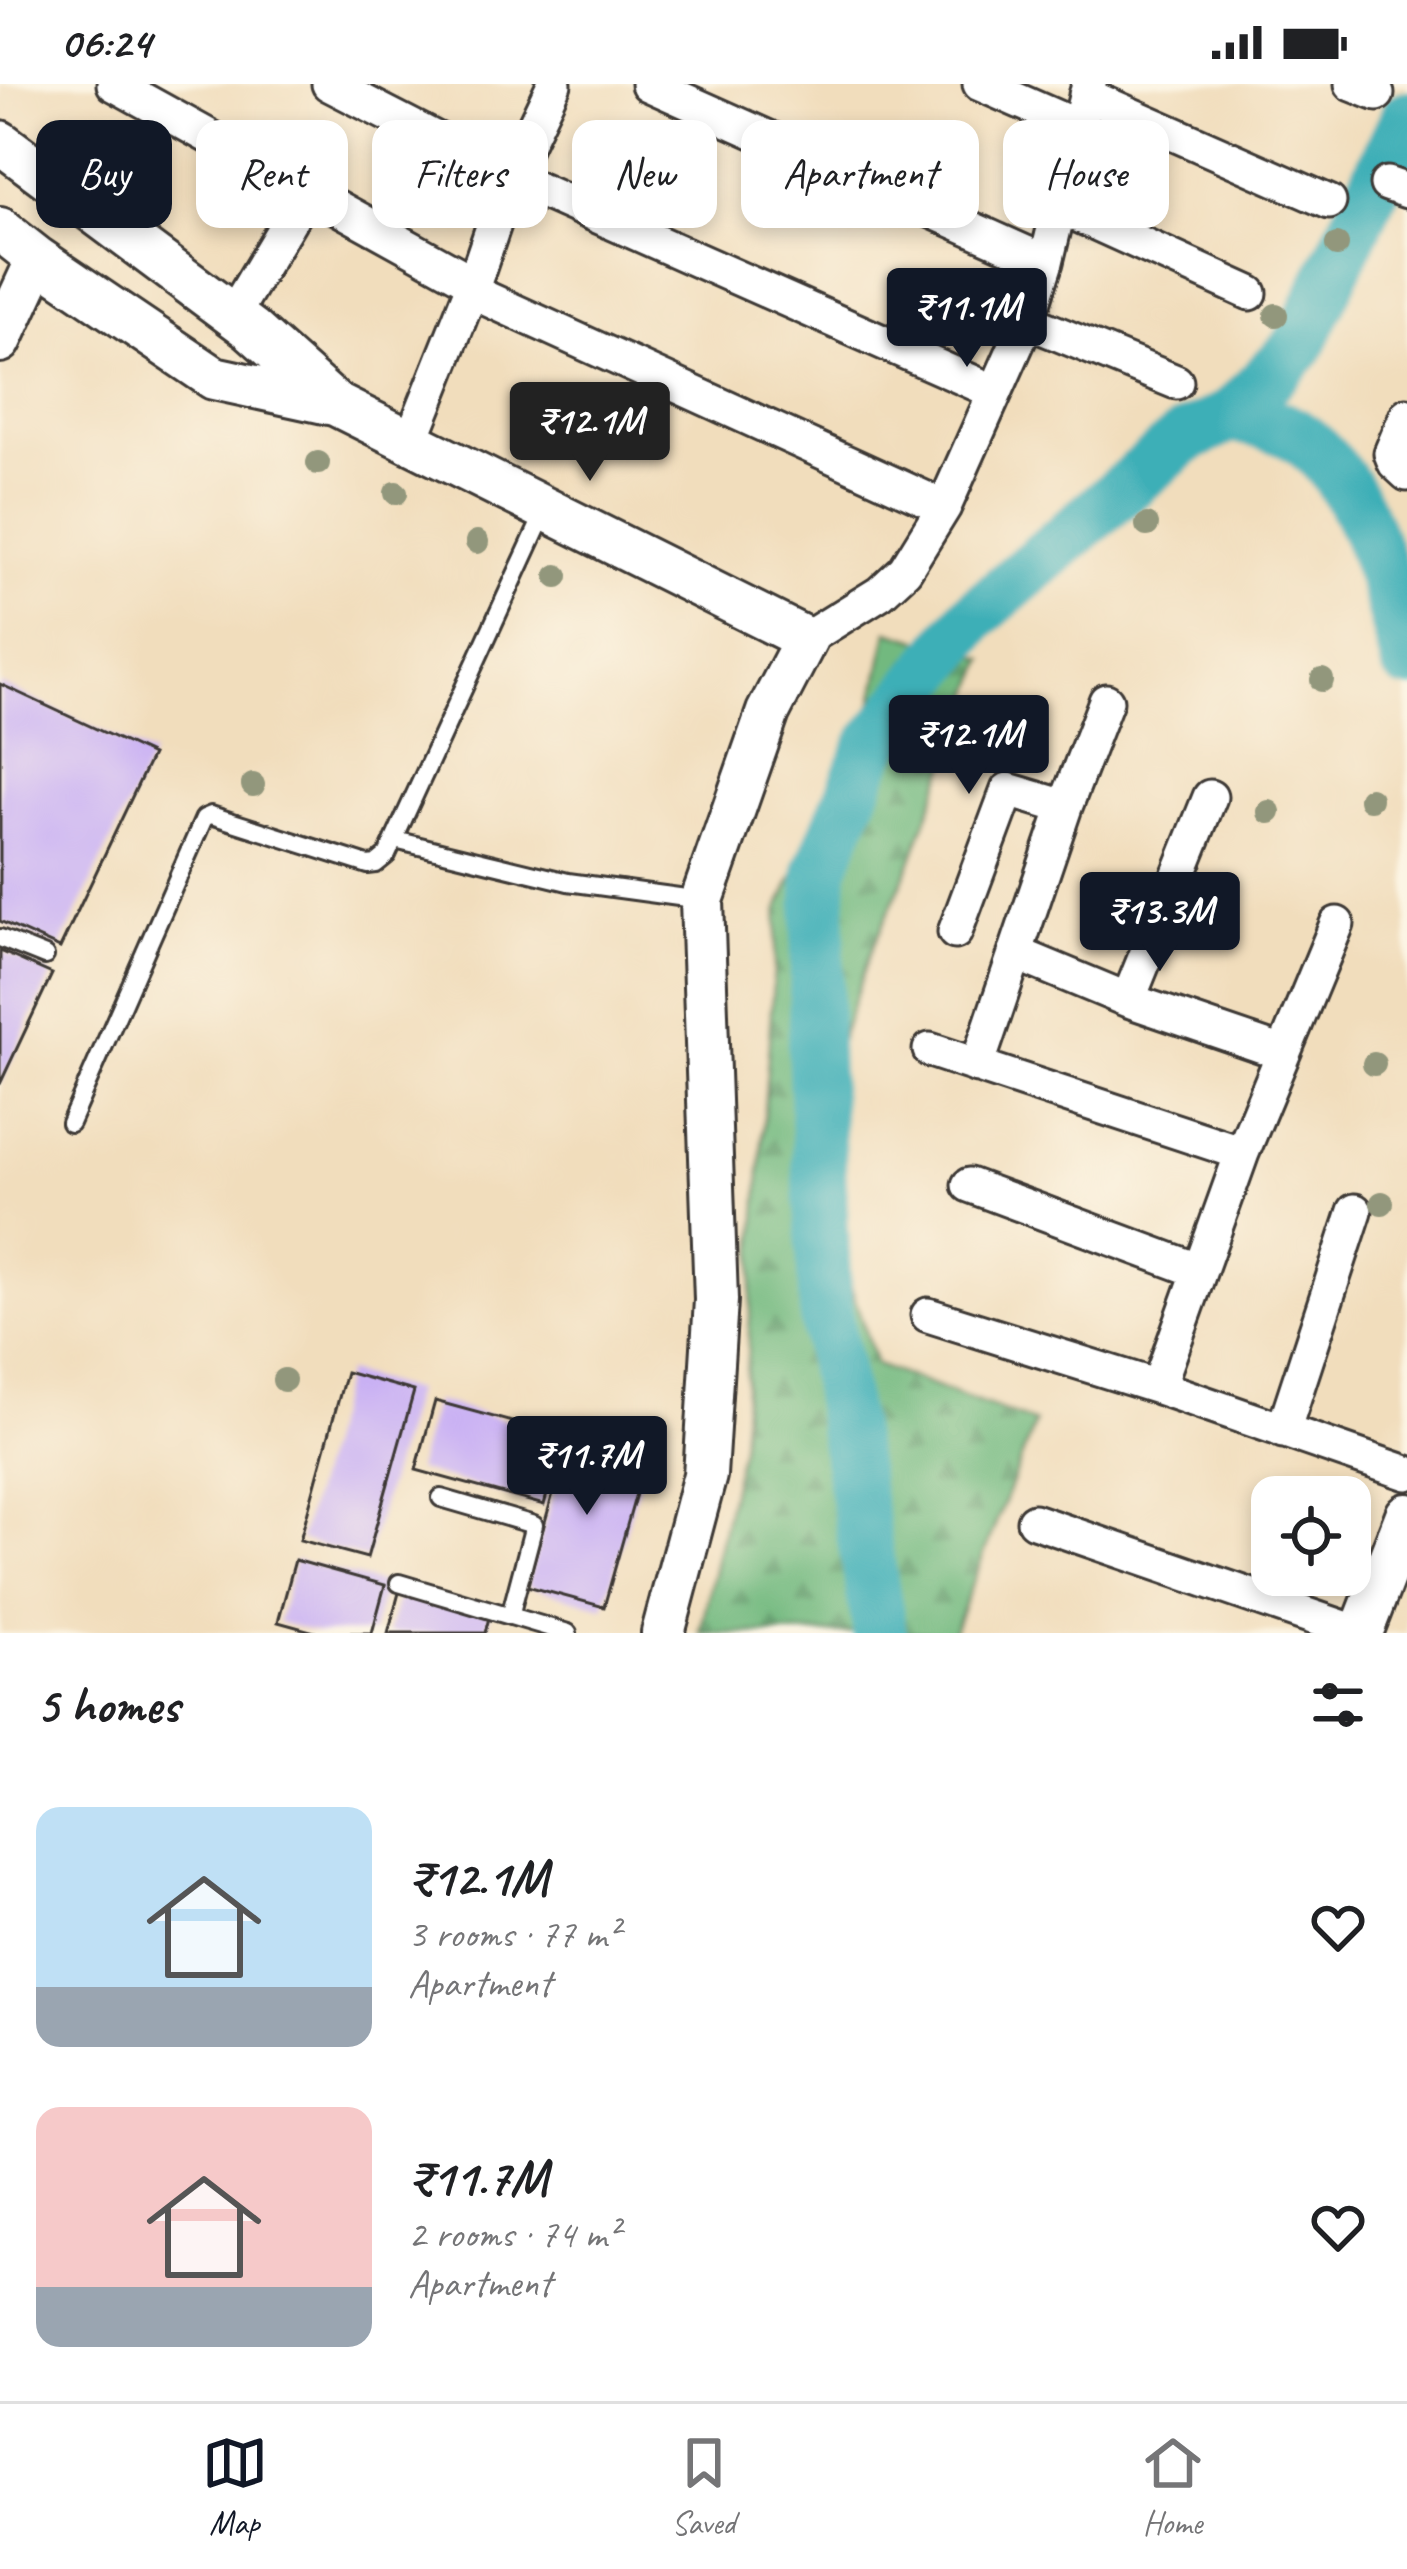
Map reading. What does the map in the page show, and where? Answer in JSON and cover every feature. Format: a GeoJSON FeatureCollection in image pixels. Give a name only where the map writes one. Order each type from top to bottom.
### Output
{"type":"FeatureCollection","features":[{"type":"Feature","properties":{"kind":"street"},"geometry":{"type":"LineString","coordinates":[[114,84],[196,129]]}},
{"type":"Feature","properties":{"kind":"street"},"geometry":{"type":"LineString","coordinates":[[329,84],[399,120]]}},
{"type":"Feature","properties":{"kind":"street"},"geometry":{"type":"LineString","coordinates":[[537,120],[554,84]]}},
{"type":"Feature","properties":{"kind":"street"},"geometry":{"type":"LineString","coordinates":[[648,84],[1046,262]]}},
{"type":"Feature","properties":{"kind":"street"},"geometry":{"type":"LineString","coordinates":[[980,84],[1083,102],[1329,202]]}},
{"type":"Feature","properties":{"kind":"street"},"geometry":{"type":"LineString","coordinates":[[0,142],[233,315],[335,404],[806,639]]}},
{"type":"Feature","properties":{"kind":"street"},"geometry":{"type":"LineString","coordinates":[[548,194],[995,392]]}},
{"type":"Feature","properties":{"kind":"street"},"geometry":{"type":"LineString","coordinates":[[348,214],[472,287],[944,507]]}},
{"type":"Feature","properties":{"kind":"street"},"geometry":{"type":"LineString","coordinates":[[233,315],[285,228]]}},
{"type":"Feature","properties":{"kind":"street"},"geometry":{"type":"LineString","coordinates":[[410,443],[492,228]]}},
{"type":"Feature","properties":{"kind":"street"},"geometry":{"type":"LineString","coordinates":[[663,1633],[705,1475],[716,1300],[702,900],[768,712],[806,639],[905,570],[944,507],[1027,321],[1053,228]]}},
{"type":"Feature","properties":{"kind":"street"},"geometry":{"type":"LineString","coordinates":[[1107,228],[1250,293]]}},
{"type":"Feature","properties":{"kind":"street"},"geometry":{"type":"LineString","coordinates":[[0,229],[214,378],[335,404]]}},
{"type":"Feature","properties":{"kind":"street"},"geometry":{"type":"LineString","coordinates":[[0,341],[38,259]]}},
{"type":"Feature","properties":{"kind":"street"},"geometry":{"type":"LineString","coordinates":[[1027,321],[1176,382]]}},
{"type":"Feature","properties":{"kind":"street"},"geometry":{"type":"LineString","coordinates":[[1407,415],[1391,453],[1407,474]]}},
{"type":"Feature","properties":{"kind":"street"},"geometry":{"type":"LineString","coordinates":[[977,1066],[1064,807],[1106,701]]}},
{"type":"Feature","properties":{"kind":"street"},"geometry":{"type":"LineString","coordinates":[[955,932],[1008,790],[1064,807]]}},
{"type":"Feature","properties":{"kind":"street"},"geometry":{"type":"LineString","coordinates":[[1128,1000],[1210,797]]}},
{"type":"Feature","properties":{"kind":"street"},"geometry":{"type":"LineString","coordinates":[[1158,1387],[1242,1153],[1337,924]]}},
{"type":"Feature","properties":{"kind":"street"},"geometry":{"type":"LineString","coordinates":[[1015,953],[1128,1000],[1283,1053]]}},
{"type":"Feature","properties":{"kind":"street"},"geometry":{"type":"LineString","coordinates":[[929,1050],[1242,1153]]}},
{"type":"Feature","properties":{"kind":"street"},"geometry":{"type":"LineString","coordinates":[[969,1185],[1197,1270]]}},
{"type":"Feature","properties":{"kind":"street"},"geometry":{"type":"LineString","coordinates":[[1283,1431],[1354,1211]]}},
{"type":"Feature","properties":{"kind":"street"},"geometry":{"type":"LineString","coordinates":[[928,1315],[1158,1387],[1407,1473]]}},
{"type":"Feature","properties":{"kind":"street"},"geometry":{"type":"LineString","coordinates":[[1034,1521],[1360,1633],[1407,1515]]}},
{"type":"Feature","properties":{"kind":"lane"},"geometry":{"type":"LineString","coordinates":[[70,1123],[204,818],[212,815],[368,865],[382,862],[547,507]]}},
{"type":"Feature","properties":{"kind":"lane"},"geometry":{"type":"LineString","coordinates":[[395,840],[548,878],[702,900]]}},
{"type":"Feature","properties":{"kind":"lane"},"geometry":{"type":"LineString","coordinates":[[0,938],[45,956]]}},
{"type":"Feature","properties":{"kind":"lane"},"geometry":{"type":"LineString","coordinates":[[441,1498],[534,1525],[510,1616]]}},
{"type":"Feature","properties":{"kind":"lane"},"geometry":{"type":"LineString","coordinates":[[399,1582],[568,1633]]}},
{"type":"Feature","properties":{"kind":"green space"},"geometry":{"type":"Polygon","coordinates":[[[888,631],[985,659],[909,867],[871,951],[826,1081],[842,1176],[850,1284],[876,1365],[1035,1423],[953,1633],[700,1633],[741,1446],[778,910],[873,702],[888,631]]]}},
{"type":"Feature","properties":{"kind":"building"},"geometry":{"type":"Polygon","coordinates":[[[0,684],[152,755],[60,948],[0,921],[0,684]]]}},
{"type":"Feature","properties":{"kind":"building"},"geometry":{"type":"Polygon","coordinates":[[[0,951],[52,974],[0,1084],[0,951]]]}},
{"type":"Feature","properties":{"kind":"building"},"geometry":{"type":"Polygon","coordinates":[[[346,1372],[414,1391],[367,1558],[300,1540],[346,1372]]]}},
{"type":"Feature","properties":{"kind":"building"},"geometry":{"type":"Polygon","coordinates":[[[435,1401],[563,1436],[544,1505],[416,1470],[435,1401]]]}},
{"type":"Feature","properties":{"kind":"building"},"geometry":{"type":"Polygon","coordinates":[[[571,1429],[648,1451],[604,1607],[527,1586],[571,1429]]]}},
{"type":"Feature","properties":{"kind":"building"},"geometry":{"type":"Polygon","coordinates":[[[295,1560],[385,1585],[372,1633],[318,1633],[278,1622],[295,1560]]]}},
{"type":"Feature","properties":{"kind":"building"},"geometry":{"type":"Polygon","coordinates":[[[400,1589],[490,1614],[485,1633],[388,1633],[400,1589]]]}},
{"type":"Feature","properties":{"kind":"waterway"},"geometry":{"type":"LineString","coordinates":[[1232,415],[1298,347],[1407,117]]}},
{"type":"Feature","properties":{"kind":"waterway"},"geometry":{"type":"LineString","coordinates":[[880,1633],[826,1317],[814,1045],[821,869],[871,748],[973,617],[1183,439],[1232,415],[1294,434],[1338,477],[1369,536],[1407,662]]}}]}
